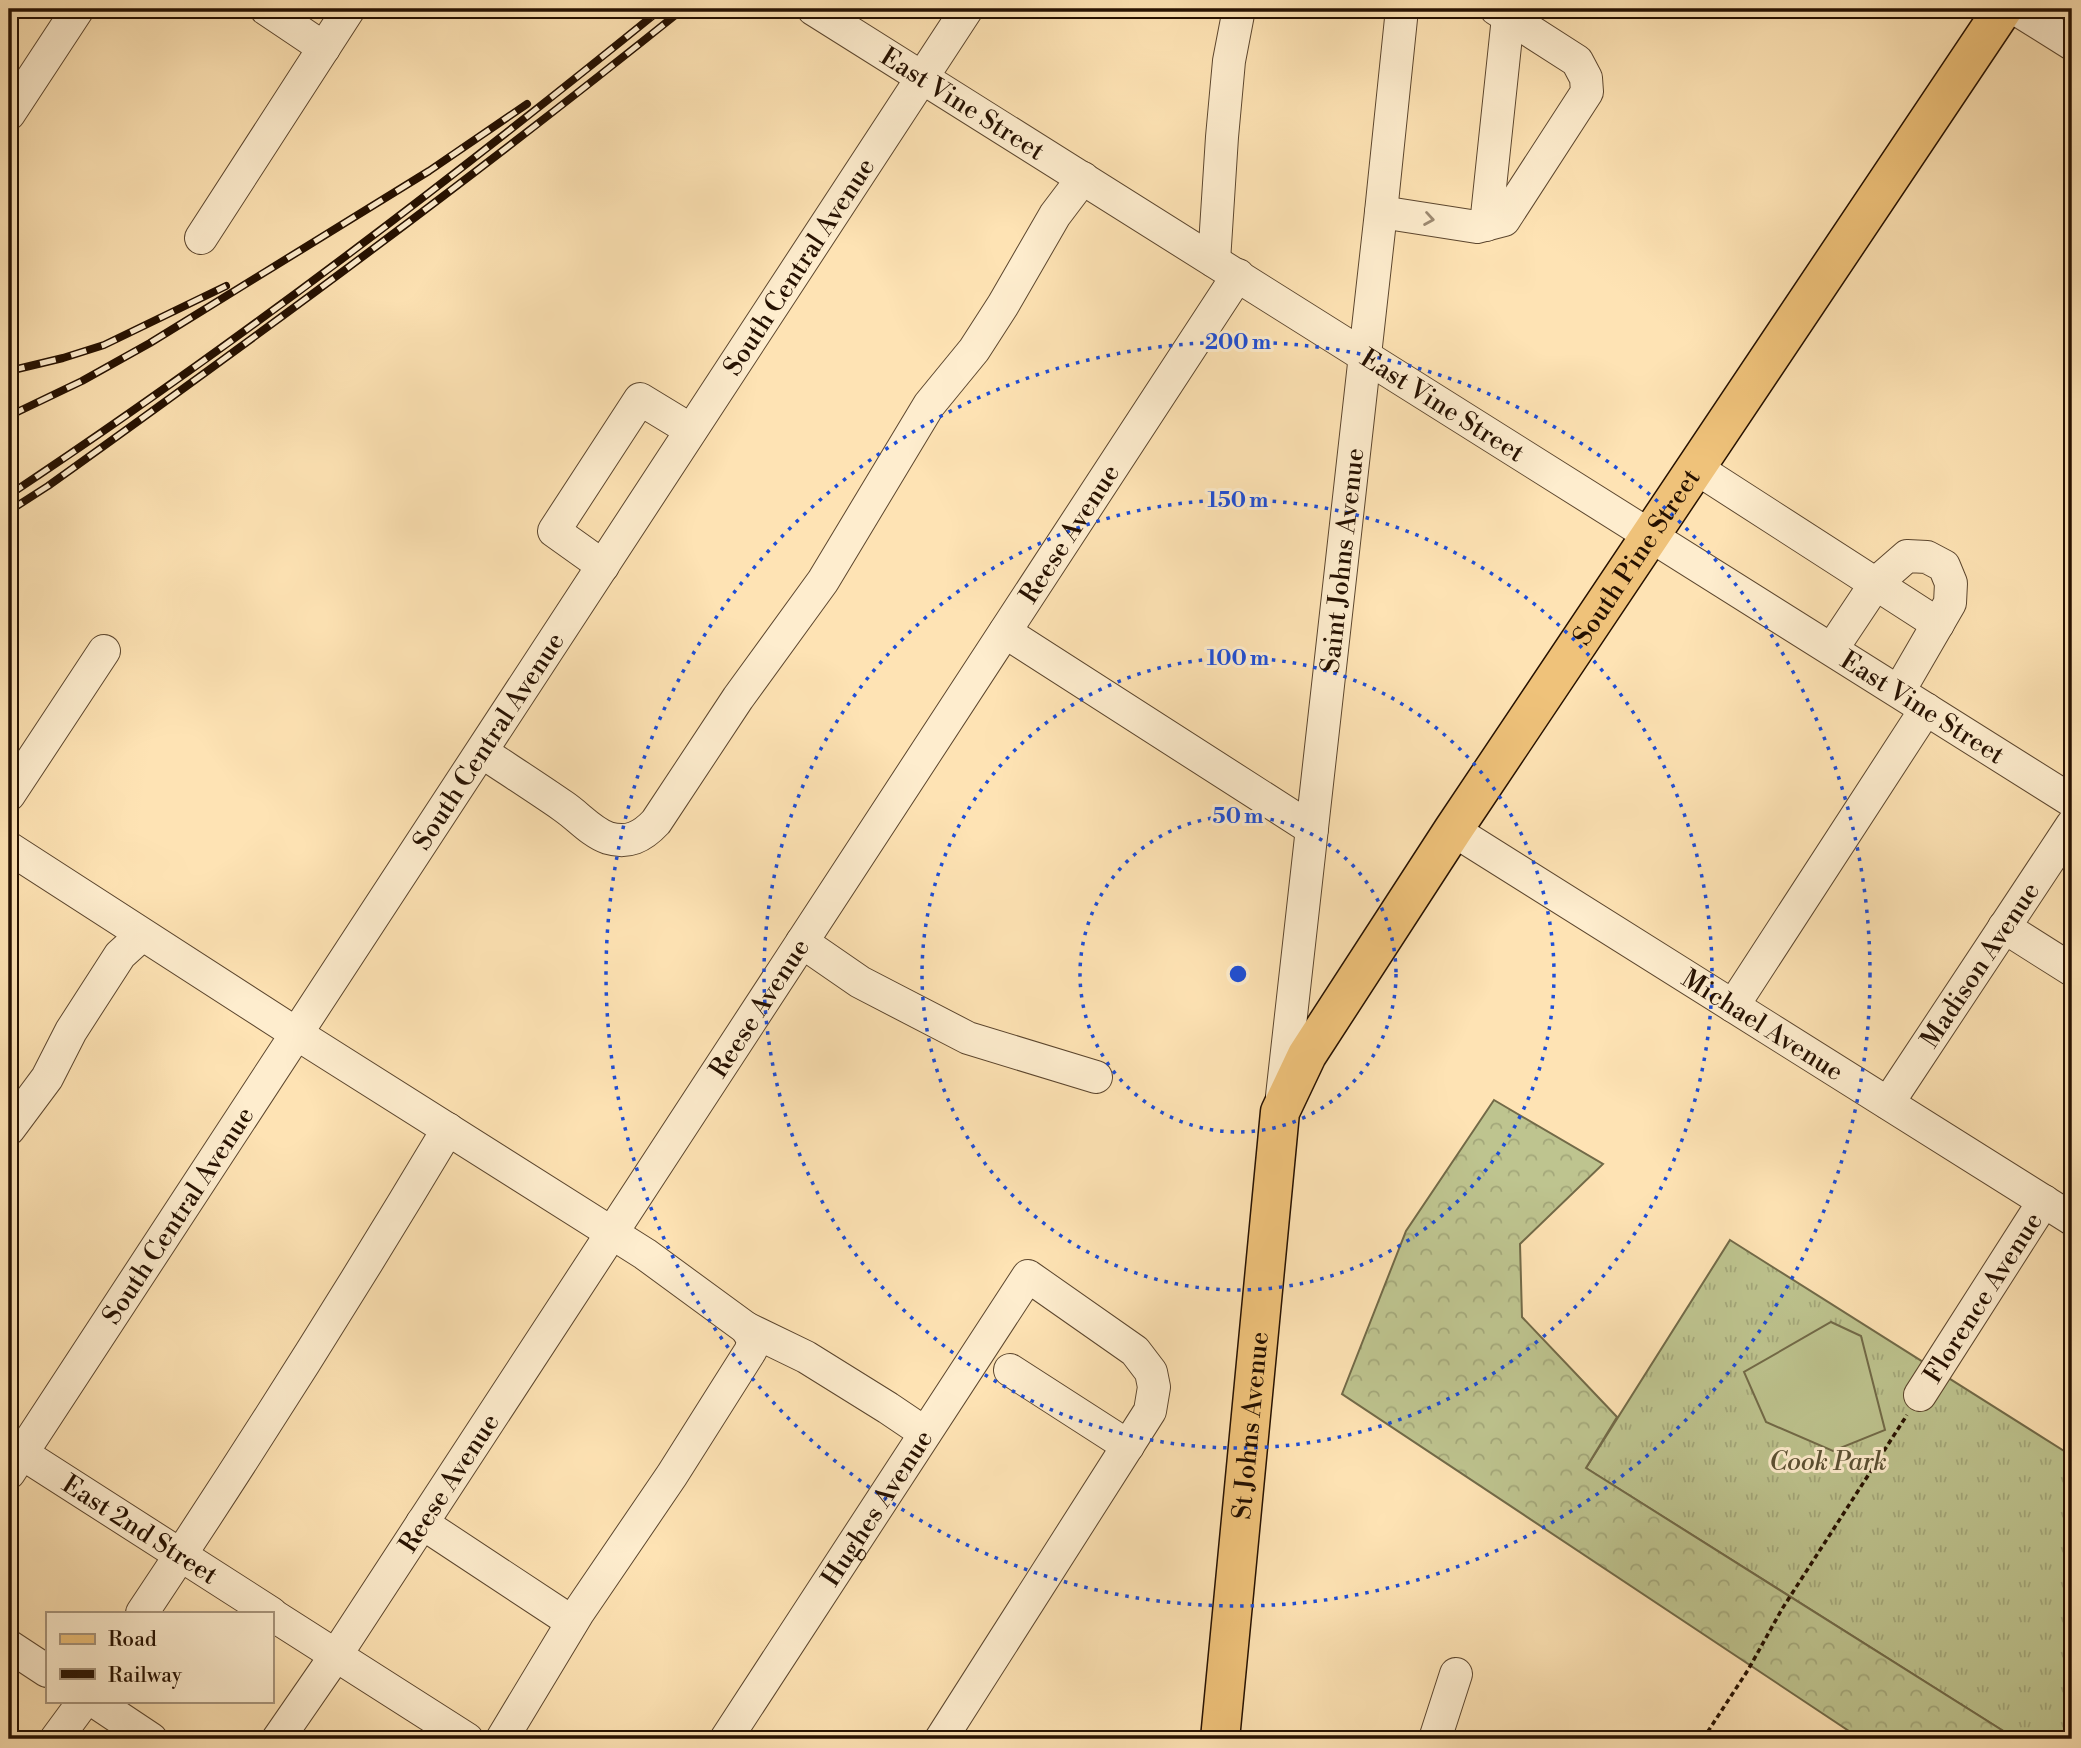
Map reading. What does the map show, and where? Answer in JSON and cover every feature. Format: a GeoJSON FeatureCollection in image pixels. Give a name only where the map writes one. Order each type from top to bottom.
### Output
{"type":"FeatureCollection","features":[{"type":"Feature","properties":{"kind":"main road","name":"South Pine Street"},"geometry":{"type":"LineString","coordinates":[[1280,1112],[1307,1055],[1453,830],[2003,9]]}},
{"type":"Feature","properties":{"kind":"main road","name":"St Johns Avenue"},"geometry":{"type":"LineString","coordinates":[[1220,1739],[1280,1112]]}},
{"type":"Feature","properties":{"kind":"street"},"geometry":{"type":"LineString","coordinates":[[9,114],[78,9]]}},
{"type":"Feature","properties":{"kind":"street"},"geometry":{"type":"LineString","coordinates":[[266,9],[324,48]]}},
{"type":"Feature","properties":{"kind":"street"},"geometry":{"type":"LineString","coordinates":[[201,238],[349,9]]}},
{"type":"Feature","properties":{"kind":"street","name":"East Vine Street"},"geometry":{"type":"LineString","coordinates":[[813,9],[2072,801]]}},
{"type":"Feature","properties":{"kind":"street","name":"South Central Avenue"},"geometry":{"type":"LineString","coordinates":[[13,1457],[482,752],[967,9]]}},
{"type":"Feature","properties":{"kind":"street"},"geometry":{"type":"LineString","coordinates":[[1226,268],[1222,137],[1229,61],[1239,9]]}},
{"type":"Feature","properties":{"kind":"street","name":"Saint Johns Avenue"},"geometry":{"type":"LineString","coordinates":[[1280,1112],[1402,9]]}},
{"type":"Feature","properties":{"kind":"street"},"geometry":{"type":"LineString","coordinates":[[2016,9],[2072,44]]}},
{"type":"Feature","properties":{"kind":"street"},"geometry":{"type":"LineString","coordinates":[[1381,212],[1482,226],[1504,220],[1587,92],[1586,78],[1577,61],[1502,13],[1482,226]]}},
{"type":"Feature","properties":{"kind":"street"},"geometry":{"type":"LineString","coordinates":[[482,752],[606,837],[617,840],[633,839],[645,834],[656,822],[738,698],[823,581],[929,405],[974,350],[1055,215],[1083,178]]}},
{"type":"Feature","properties":{"kind":"street","name":"Reese Avenue"},"geometry":{"type":"LineString","coordinates":[[278,1739],[336,1655],[1005,632],[1226,268]]}},
{"type":"Feature","properties":{"kind":"street"},"geometry":{"type":"LineString","coordinates":[[604,566],[554,531],[640,399],[691,430]]}},
{"type":"Feature","properties":{"kind":"street"},"geometry":{"type":"LineString","coordinates":[[1696,468],[1938,624]]}},
{"type":"Feature","properties":{"kind":"street"},"geometry":{"type":"LineString","coordinates":[[1832,649],[1876,583],[1908,556],[1927,557],[1944,566],[1951,583],[1950,603],[1899,691]]}},
{"type":"Feature","properties":{"kind":"street"},"geometry":{"type":"LineString","coordinates":[[1005,632],[1312,829]]}},
{"type":"Feature","properties":{"kind":"street"},"geometry":{"type":"LineString","coordinates":[[9,795],[104,651]]}},
{"type":"Feature","properties":{"kind":"street"},"geometry":{"type":"LineString","coordinates":[[1733,1006],[1926,709]]}},
{"type":"Feature","properties":{"kind":"street","name":"Madison Avenue"},"geometry":{"type":"LineString","coordinates":[[1888,1103],[2072,825]]}},
{"type":"Feature","properties":{"kind":"street","name":"Michael Avenue"},"geometry":{"type":"LineString","coordinates":[[1453,830],[2072,1219]]}},
{"type":"Feature","properties":{"kind":"street"},"geometry":{"type":"LineString","coordinates":[[9,848],[296,1034],[645,1254],[746,1328],[806,1357],[925,1433]]}},
{"type":"Feature","properties":{"kind":"street"},"geometry":{"type":"LineString","coordinates":[[2004,927],[2072,970]]}},
{"type":"Feature","properties":{"kind":"street"},"geometry":{"type":"LineString","coordinates":[[9,1129],[47,1078],[71,1031],[120,955],[142,935]]}},
{"type":"Feature","properties":{"kind":"street"},"geometry":{"type":"LineString","coordinates":[[802,942],[860,982],[968,1038],[1096,1076]]}},
{"type":"Feature","properties":{"kind":"street"},"geometry":{"type":"LineString","coordinates":[[143,1612],[271,1417],[448,1129]]}},
{"type":"Feature","properties":{"kind":"street","name":"Florence Avenue"},"geometry":{"type":"LineString","coordinates":[[1920,1395],[2044,1201]]}},
{"type":"Feature","properties":{"kind":"street","name":"Hughes Avenue"},"geometry":{"type":"LineString","coordinates":[[726,1739],[1028,1276],[1135,1351],[1150,1372],[1154,1387],[1150,1411],[1128,1446]]}},
{"type":"Feature","properties":{"kind":"street"},"geometry":{"type":"LineString","coordinates":[[502,1739],[572,1622],[672,1475],[751,1350],[753,1339],[746,1328]]}},
{"type":"Feature","properties":{"kind":"street"},"geometry":{"type":"LineString","coordinates":[[941,1739],[1128,1446],[1010,1370]]}},
{"type":"Feature","properties":{"kind":"street","name":"East 2nd Street"},"geometry":{"type":"LineString","coordinates":[[13,1457],[180,1555],[269,1612]]}},
{"type":"Feature","properties":{"kind":"street"},"geometry":{"type":"LineString","coordinates":[[422,1523],[572,1622]]}},
{"type":"Feature","properties":{"kind":"street","name":"East 2nd Street"},"geometry":{"type":"LineString","coordinates":[[273,1614],[467,1739]]}},
{"type":"Feature","properties":{"kind":"street"},"geometry":{"type":"LineString","coordinates":[[9,1646],[46,1670]]}},
{"type":"Feature","properties":{"kind":"street"},"geometry":{"type":"LineString","coordinates":[[1435,1739],[1456,1674]]}},
{"type":"Feature","properties":{"kind":"street"},"geometry":{"type":"LineString","coordinates":[[56,1739],[83,1702]]}},
{"type":"Feature","properties":{"kind":"street"},"geometry":{"type":"LineString","coordinates":[[96,1702],[151,1739]]}},
{"type":"Feature","properties":{"kind":"path"},"geometry":{"type":"LineString","coordinates":[[1703,1739],[1748,1670],[1782,1609],[1920,1395]]}},
{"type":"Feature","properties":{"kind":"path"},"geometry":{"type":"LineString","coordinates":[[2064,1489],[2072,1484]]}},
{"type":"Feature","properties":{"kind":"green space"},"geometry":{"type":"Polygon","coordinates":[[[1494,1100],[1603,1164],[1520,1244],[1522,1317],[1617,1417],[1586,1468],[2016,1739],[1861,1739],[1342,1394],[1406,1231],[1494,1100]]]}},
{"type":"Feature","properties":{"kind":"green space","name":"Cook Park"},"geometry":{"type":"Polygon","coordinates":[[[1730,1240],[2072,1456],[2072,1739],[2016,1739],[1586,1468],[1730,1240]]]}},
{"type":"Feature","properties":{"kind":"green space"},"geometry":{"type":"Polygon","coordinates":[[[1831,1322],[1861,1336],[1885,1430],[1833,1451],[1766,1422],[1744,1372],[1831,1322]]]}},
{"type":"Feature","properties":{"kind":"railway"},"geometry":{"type":"LineString","coordinates":[[9,495],[177,380],[341,260],[661,9]]}},
{"type":"Feature","properties":{"kind":"railway"},"geometry":{"type":"LineString","coordinates":[[9,511],[129,428],[369,252],[683,9]]}},
{"type":"Feature","properties":{"kind":"railway"},"geometry":{"type":"LineString","coordinates":[[9,416],[82,381],[150,343],[429,171],[527,104]]}},
{"type":"Feature","properties":{"kind":"railway"},"geometry":{"type":"LineString","coordinates":[[9,371],[104,345],[226,286]]}}]}
